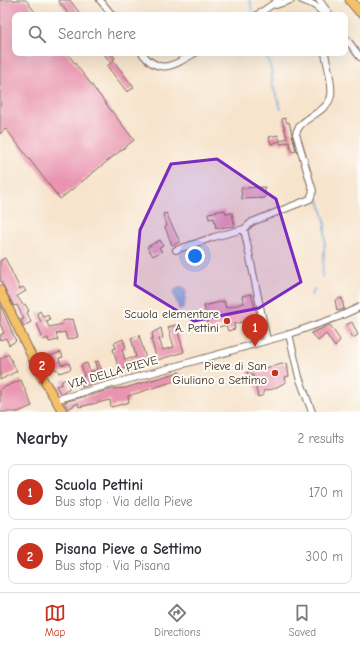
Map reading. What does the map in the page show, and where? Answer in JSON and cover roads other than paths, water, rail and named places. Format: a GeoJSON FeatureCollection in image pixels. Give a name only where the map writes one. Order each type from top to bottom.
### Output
{"type":"FeatureCollection","features":[{"type":"Feature","properties":{"kind":"highway"},"geometry":{"type":"LineString","coordinates":[[350,0],[360,12]]}},
{"type":"Feature","properties":{"kind":"highway"},"geometry":{"type":"LineString","coordinates":[[357,0],[360,3]]}},
{"type":"Feature","properties":{"kind":"main road"},"geometry":{"type":"LineString","coordinates":[[0,290],[39,372],[63,412]]}},
{"type":"Feature","properties":{"kind":"street"},"geometry":{"type":"LineString","coordinates":[[100,0],[110,12]]}},
{"type":"Feature","properties":{"kind":"street"},"geometry":{"type":"LineString","coordinates":[[262,12],[279,0]]}},
{"type":"Feature","properties":{"kind":"street"},"geometry":{"type":"LineString","coordinates":[[272,6],[291,0]]}},
{"type":"Feature","properties":{"kind":"street"},"geometry":{"type":"LineString","coordinates":[[300,0],[314,6],[322,12]]}},
{"type":"Feature","properties":{"kind":"street"},"geometry":{"type":"LineString","coordinates":[[319,0],[328,12]]}},
{"type":"Feature","properties":{"kind":"street"},"geometry":{"type":"LineString","coordinates":[[348,41],[360,57]]}},
{"type":"Feature","properties":{"kind":"street"},"geometry":{"type":"LineString","coordinates":[[144,56],[149,62],[166,67],[176,64],[190,56]]}},
{"type":"Feature","properties":{"kind":"street"},"geometry":{"type":"LineString","coordinates":[[176,250],[227,232],[244,229],[252,222],[310,199],[313,196],[313,191],[296,134],[300,127],[323,108],[330,98],[331,87],[326,56]]}},
{"type":"Feature","properties":{"kind":"street"},"geometry":{"type":"LineString","coordinates":[[244,229],[267,340]]}},
{"type":"Feature","properties":{"kind":"street","name":"VIA DELLA PIEVE"},"geometry":{"type":"LineString","coordinates":[[55,400],[289,334],[338,318],[360,307]]}},
{"type":"Feature","properties":{"kind":"street"},"geometry":{"type":"LineString","coordinates":[[289,334],[299,376],[312,412]]}},
{"type":"Feature","properties":{"kind":"water"},"geometry":{"type":"Polygon","coordinates":[[[183,287],[186,291],[184,308],[179,309],[173,292],[176,289],[183,287]]]}},
{"type":"Feature","properties":{"kind":"waterway"},"geometry":{"type":"LineString","coordinates":[[250,0],[252,11]]}},
{"type":"Feature","properties":{"kind":"waterway"},"geometry":{"type":"LineString","coordinates":[[267,56],[272,73],[272,84],[281,109]]}},
{"type":"Feature","properties":{"kind":"waterway"},"geometry":{"type":"LineString","coordinates":[[319,200],[325,221],[322,277]]}},
{"type":"Feature","properties":{"kind":"waterway"},"geometry":{"type":"LineString","coordinates":[[311,295],[315,289]]}},
{"type":"Feature","properties":{"kind":"place","name":"Scuola elementare A. Pettini"},"geometry":{"type":"Point","coordinates":[227,321]}},
{"type":"Feature","properties":{"kind":"place","name":"Scuola Pettini"},"geometry":{"type":"Point","coordinates":[255,347]}},
{"type":"Feature","properties":{"kind":"place","name":"Pieve di San Giuliano a Settimo"},"geometry":{"type":"Point","coordinates":[275,373]}},
{"type":"Feature","properties":{"kind":"place","name":"Pisana Pieve a Settimo"},"geometry":{"type":"Point","coordinates":[42,385]}}]}
